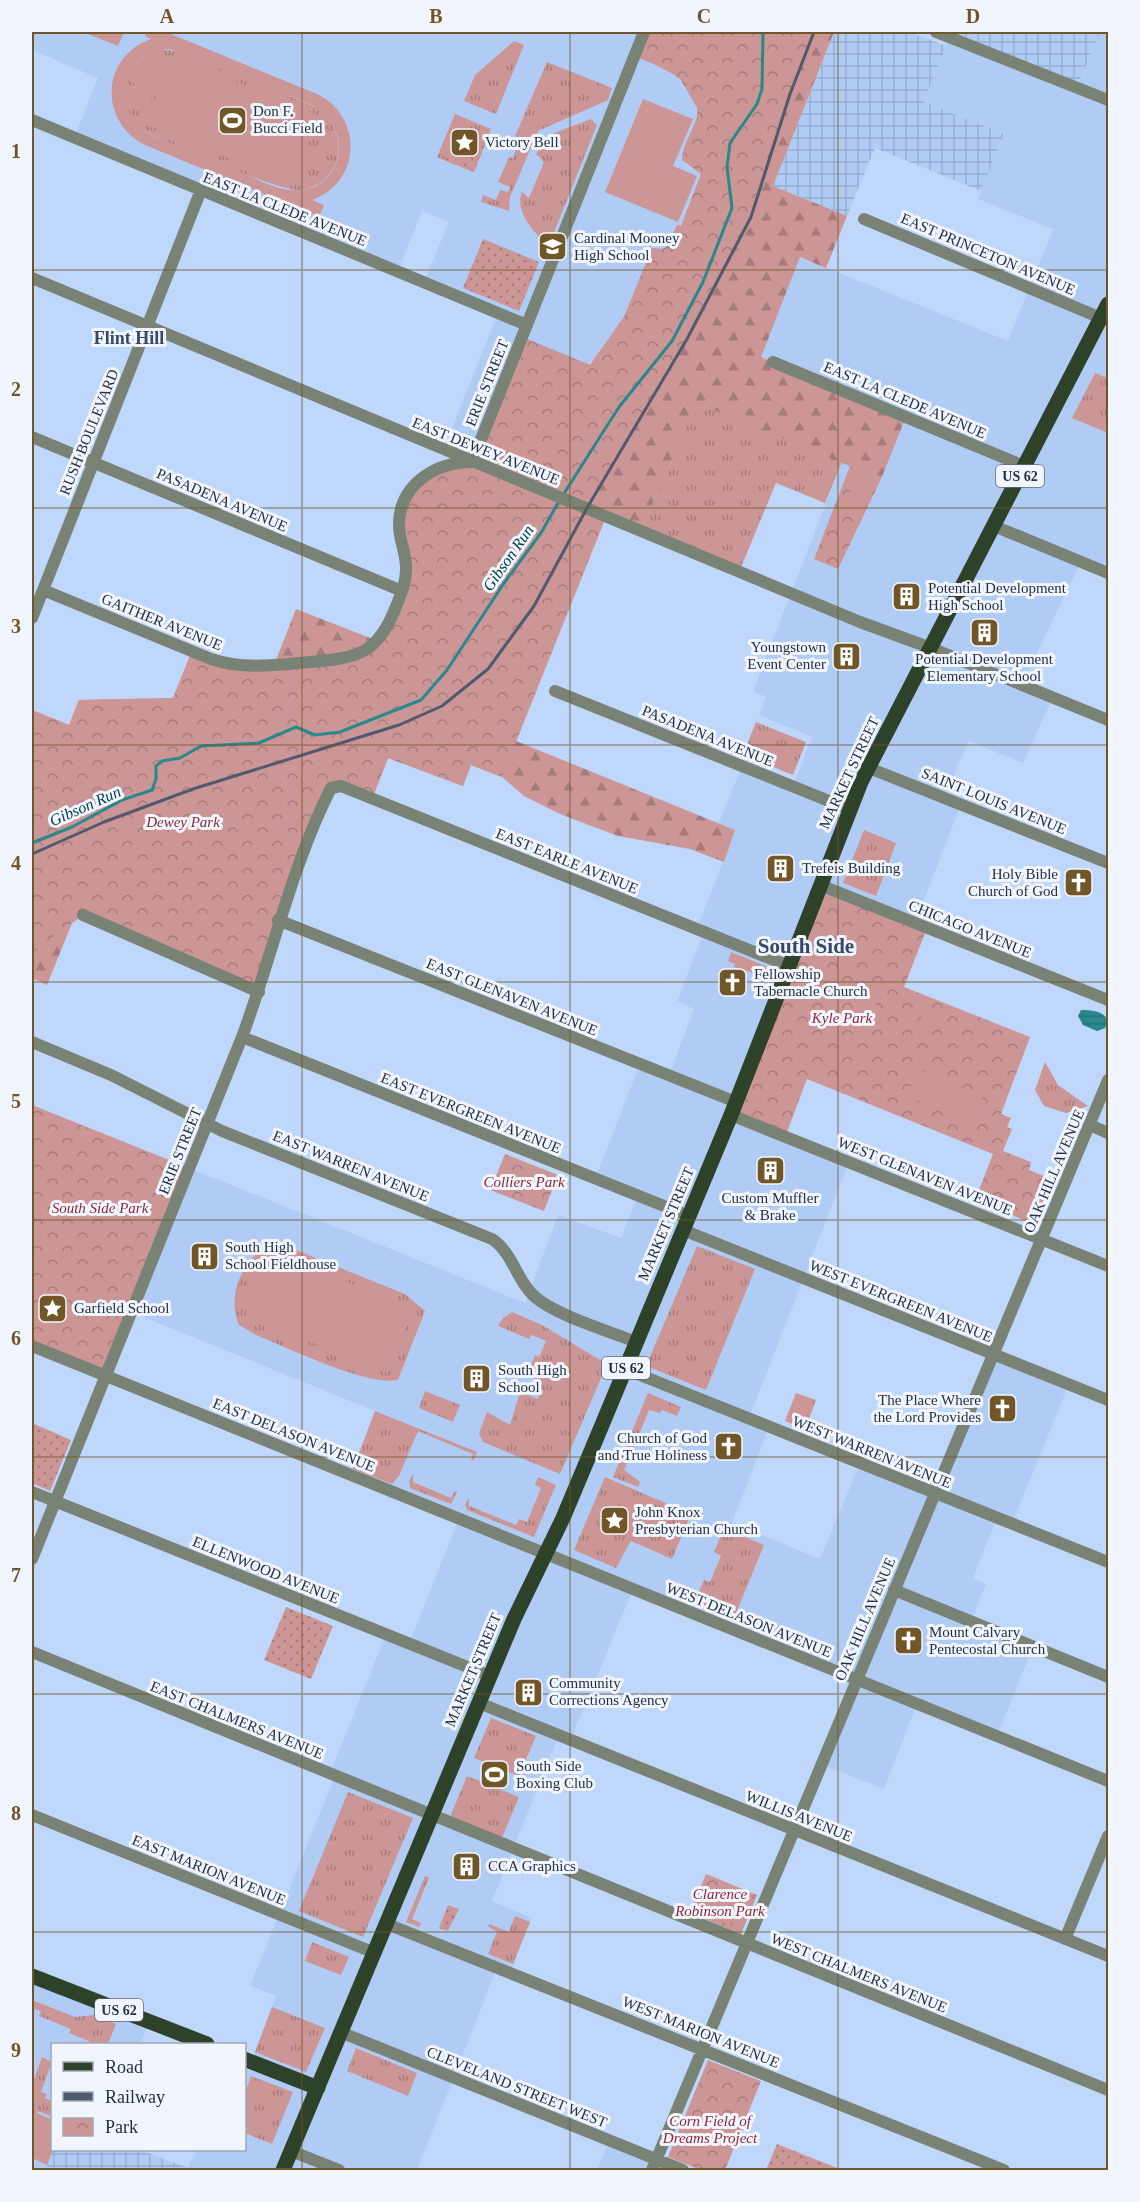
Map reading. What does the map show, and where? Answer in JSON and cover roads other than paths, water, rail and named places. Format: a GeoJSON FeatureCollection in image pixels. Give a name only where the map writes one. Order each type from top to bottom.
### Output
{"type":"FeatureCollection","features":[{"type":"Feature","properties":{"kind":"main road","name":"MARKET STREET"},"geometry":{"type":"LineString","coordinates":[[283,2170],[514,1618],[546,1553],[625,1370],[733,1109],[849,809],[868,768],[1105,311]]}},
{"type":"Feature","properties":{"kind":"main road","name":"US 62"},"geometry":{"type":"LineString","coordinates":[[32,1976],[204,2043]]}},
{"type":"Feature","properties":{"kind":"main road"},"geometry":{"type":"LineString","coordinates":[[246,2060],[318,2088]]}},
{"type":"Feature","properties":{"kind":"street","name":"ERIE STREET"},"geometry":{"type":"LineString","coordinates":[[472,462],[644,32]]}},
{"type":"Feature","properties":{"kind":"street"},"geometry":{"type":"LineString","coordinates":[[936,32],[1108,100]]}},
{"type":"Feature","properties":{"kind":"street","name":"EAST LA CLEDE AVENUE"},"geometry":{"type":"LineString","coordinates":[[32,120],[527,325]]}},
{"type":"Feature","properties":{"kind":"street","name":"RUSH BOULEVARD"},"geometry":{"type":"LineString","coordinates":[[32,618],[201,190]]}},
{"type":"Feature","properties":{"kind":"street","name":"EAST PRINCETON AVENUE"},"geometry":{"type":"LineString","coordinates":[[864,219],[1105,311]]}},
{"type":"Feature","properties":{"kind":"street","name":"EAST DEWEY AVENUE"},"geometry":{"type":"LineString","coordinates":[[32,278],[860,622],[931,648],[1108,720]]}},
{"type":"Feature","properties":{"kind":"street","name":"EAST LA CLEDE AVENUE"},"geometry":{"type":"LineString","coordinates":[[773,362],[1024,466]]}},
{"type":"Feature","properties":{"kind":"street","name":"PASADENA AVENUE"},"geometry":{"type":"LineString","coordinates":[[32,437],[402,591]]}},
{"type":"Feature","properties":{"kind":"street"},"geometry":{"type":"LineString","coordinates":[[402,591],[406,567],[399,526],[405,497],[419,480],[435,469],[451,462],[472,462]]}},
{"type":"Feature","properties":{"kind":"street"},"geometry":{"type":"LineString","coordinates":[[994,526],[1108,573]]}},
{"type":"Feature","properties":{"kind":"street","name":"GAITHER AVENUE"},"geometry":{"type":"LineString","coordinates":[[43,590],[219,661],[246,666],[342,659],[364,652],[382,635],[402,591]]}},
{"type":"Feature","properties":{"kind":"street","name":"PASADENA AVENUE"},"geometry":{"type":"LineString","coordinates":[[555,691],[849,809]]}},
{"type":"Feature","properties":{"kind":"street","name":"SAINT LOUIS AVENUE"},"geometry":{"type":"LineString","coordinates":[[868,768],[1108,863]]}},
{"type":"Feature","properties":{"kind":"street","name":"ERIE STREET"},"geometry":{"type":"LineString","coordinates":[[32,1559],[242,1037],[259,992],[278,920],[328,794],[334,786]]}},
{"type":"Feature","properties":{"kind":"street","name":"EAST EARLE AVENUE"},"geometry":{"type":"LineString","coordinates":[[334,786],[341,786],[789,966]]}},
{"type":"Feature","properties":{"kind":"street","name":"CHICAGO AVENUE"},"geometry":{"type":"LineString","coordinates":[[820,885],[1108,1000]]}},
{"type":"Feature","properties":{"kind":"street"},"geometry":{"type":"LineString","coordinates":[[82,915],[259,992]]}},
{"type":"Feature","properties":{"kind":"street","name":"EAST GLENAVEN AVENUE"},"geometry":{"type":"LineString","coordinates":[[278,920],[733,1109]]}},
{"type":"Feature","properties":{"kind":"street","name":"EAST EVERGREEN AVENUE"},"geometry":{"type":"LineString","coordinates":[[242,1037],[686,1223]]}},
{"type":"Feature","properties":{"kind":"street","name":"EAST WARREN AVENUE"},"geometry":{"type":"LineString","coordinates":[[32,1042],[121,1079],[207,1124],[492,1239],[504,1248],[526,1288],[536,1299],[556,1310],[636,1342]]}},
{"type":"Feature","properties":{"kind":"street","name":"OAK HILL AVENUE"},"geometry":{"type":"LineString","coordinates":[[654,2165],[1108,1080]]}},
{"type":"Feature","properties":{"kind":"street","name":"WEST GLENAVEN AVENUE"},"geometry":{"type":"LineString","coordinates":[[733,1109],[1108,1266]]}},
{"type":"Feature","properties":{"kind":"street"},"geometry":{"type":"LineString","coordinates":[[1089,1125],[1108,1133]]}},
{"type":"Feature","properties":{"kind":"street","name":"WEST EVERGREEN AVENUE"},"geometry":{"type":"LineString","coordinates":[[686,1223],[993,1354],[1108,1400]]}},
{"type":"Feature","properties":{"kind":"street","name":"EAST DELASON AVENUE"},"geometry":{"type":"LineString","coordinates":[[32,1346],[546,1553]]}},
{"type":"Feature","properties":{"kind":"street","name":"WEST WARREN AVENUE"},"geometry":{"type":"LineString","coordinates":[[625,1370],[1108,1562]]}},
{"type":"Feature","properties":{"kind":"street","name":"ELLENWOOD AVENUE"},"geometry":{"type":"LineString","coordinates":[[32,1492],[490,1676]]}},
{"type":"Feature","properties":{"kind":"street","name":"WEST DELASON AVENUE"},"geometry":{"type":"LineString","coordinates":[[546,1553],[1108,1781]]}},
{"type":"Feature","properties":{"kind":"street"},"geometry":{"type":"LineString","coordinates":[[894,1590],[1108,1677]]}},
{"type":"Feature","properties":{"kind":"street","name":"EAST CHALMERS AVENUE"},"geometry":{"type":"LineString","coordinates":[[32,1652],[432,1815]]}},
{"type":"Feature","properties":{"kind":"street","name":"WILLIS AVENUE"},"geometry":{"type":"LineString","coordinates":[[479,1702],[1108,1956]]}},
{"type":"Feature","properties":{"kind":"street","name":"EAST MARION AVENUE"},"geometry":{"type":"LineString","coordinates":[[32,1815],[375,1953]]}},
{"type":"Feature","properties":{"kind":"street","name":"WEST CHALMERS AVENUE"},"geometry":{"type":"LineString","coordinates":[[432,1815],[1108,2090]]}},
{"type":"Feature","properties":{"kind":"street"},"geometry":{"type":"LineString","coordinates":[[1065,1939],[1108,1836]]}},
{"type":"Feature","properties":{"kind":"street","name":"WEST MARION AVENUE"},"geometry":{"type":"LineString","coordinates":[[387,1924],[1004,2170]]}},
{"type":"Feature","properties":{"kind":"street","name":"CLEVELAND STREET WEST"},"geometry":{"type":"LineString","coordinates":[[340,2032],[654,2165],[682,2170]]}},
{"type":"Feature","properties":{"kind":"street"},"geometry":{"type":"LineString","coordinates":[[291,2151],[339,2170]]}},
{"type":"Feature","properties":{"kind":"waterway","name":"Gibson Run"},"geometry":{"type":"LineString","coordinates":[[563,495],[619,407],[672,341],[703,282],[732,208],[727,167],[730,143],[757,104],[762,89],[763,32]]}},
{"type":"Feature","properties":{"kind":"waterway","name":"Gibson Run"},"geometry":{"type":"LineString","coordinates":[[32,843],[72,827],[122,800],[152,790],[156,779],[156,766],[162,761],[180,758],[201,746],[259,743],[296,727],[315,735],[340,732],[421,700],[447,670],[504,583],[541,533],[559,501]]}},
{"type":"Feature","properties":{"kind":"railway"},"geometry":{"type":"LineString","coordinates":[[32,854],[104,822],[193,789],[399,725],[442,706],[488,669],[534,606],[587,508],[687,339],[751,217],[790,94],[814,32]]}},
{"type":"Feature","properties":{"kind":"place","name":"Don F. Bucci Field"},"geometry":{"type":"Point","coordinates":[232,120]}},
{"type":"Feature","properties":{"kind":"place","name":"Victory Bell"},"geometry":{"type":"Point","coordinates":[464,142]}},
{"type":"Feature","properties":{"kind":"place","name":"Cardinal Mooney High School"},"geometry":{"type":"Point","coordinates":[553,247]}},
{"type":"Feature","properties":{"kind":"place","name":"Potential Development High School"},"geometry":{"type":"Point","coordinates":[907,597]}},
{"type":"Feature","properties":{"kind":"place","name":"Potential Development Elementary School"},"geometry":{"type":"Point","coordinates":[984,632]}},
{"type":"Feature","properties":{"kind":"place","name":"Youngstown Event Center"},"geometry":{"type":"Point","coordinates":[847,656]}},
{"type":"Feature","properties":{"kind":"place","name":"Trefeis Building"},"geometry":{"type":"Point","coordinates":[781,868]}},
{"type":"Feature","properties":{"kind":"place","name":"Holy Bible Church of God"},"geometry":{"type":"Point","coordinates":[1079,883]}},
{"type":"Feature","properties":{"kind":"place","name":"Fellowship Tabernacle Church"},"geometry":{"type":"Point","coordinates":[733,983]}},
{"type":"Feature","properties":{"kind":"place","name":"Custom Muffler & Brake"},"geometry":{"type":"Point","coordinates":[770,1171]}},
{"type":"Feature","properties":{"kind":"place","name":"South High School Fieldhouse"},"geometry":{"type":"Point","coordinates":[204,1256]}},
{"type":"Feature","properties":{"kind":"place","name":"Garfield School"},"geometry":{"type":"Point","coordinates":[53,1308]}},
{"type":"Feature","properties":{"kind":"place","name":"South High School"},"geometry":{"type":"Point","coordinates":[477,1379]}},
{"type":"Feature","properties":{"kind":"place","name":"The Place Where the Lord Provides"},"geometry":{"type":"Point","coordinates":[1002,1409]}},
{"type":"Feature","properties":{"kind":"place","name":"Church of God and True Holiness"},"geometry":{"type":"Point","coordinates":[728,1447]}},
{"type":"Feature","properties":{"kind":"place","name":"John Knox Presbyterian Church"},"geometry":{"type":"Point","coordinates":[614,1521]}},
{"type":"Feature","properties":{"kind":"place","name":"Mount Calvary Pentecostal Church"},"geometry":{"type":"Point","coordinates":[908,1641]}},
{"type":"Feature","properties":{"kind":"place","name":"Community Corrections Agency"},"geometry":{"type":"Point","coordinates":[528,1692]}},
{"type":"Feature","properties":{"kind":"place","name":"South Side Boxing Club"},"geometry":{"type":"Point","coordinates":[495,1775]}},
{"type":"Feature","properties":{"kind":"place","name":"CCA Graphics"},"geometry":{"type":"Point","coordinates":[467,1866]}},
{"type":"Feature","properties":{"kind":"district","name":"Flint Hill"},"geometry":{"type":"Point","coordinates":[129,338]}},
{"type":"Feature","properties":{"kind":"district","name":"South Side"},"geometry":{"type":"Point","coordinates":[806,946]}},
{"type":"Feature","properties":{"kind":"park label","name":"Dewey Park"},"geometry":{"type":"Point","coordinates":[183,822]}},
{"type":"Feature","properties":{"kind":"park label","name":"Kyle Park"},"geometry":{"type":"Point","coordinates":[842,1018]}},
{"type":"Feature","properties":{"kind":"park label","name":"Colliers Park"},"geometry":{"type":"Point","coordinates":[524,1182]}},
{"type":"Feature","properties":{"kind":"park label","name":"South Side Park"},"geometry":{"type":"Point","coordinates":[100,1208]}},
{"type":"Feature","properties":{"kind":"park label","name":"Clarence Robinson Park"},"geometry":{"type":"Point","coordinates":[720,1902]}},
{"type":"Feature","properties":{"kind":"park label","name":"Corn Field of Dreams Project"},"geometry":{"type":"Point","coordinates":[710,2130]}}]}
